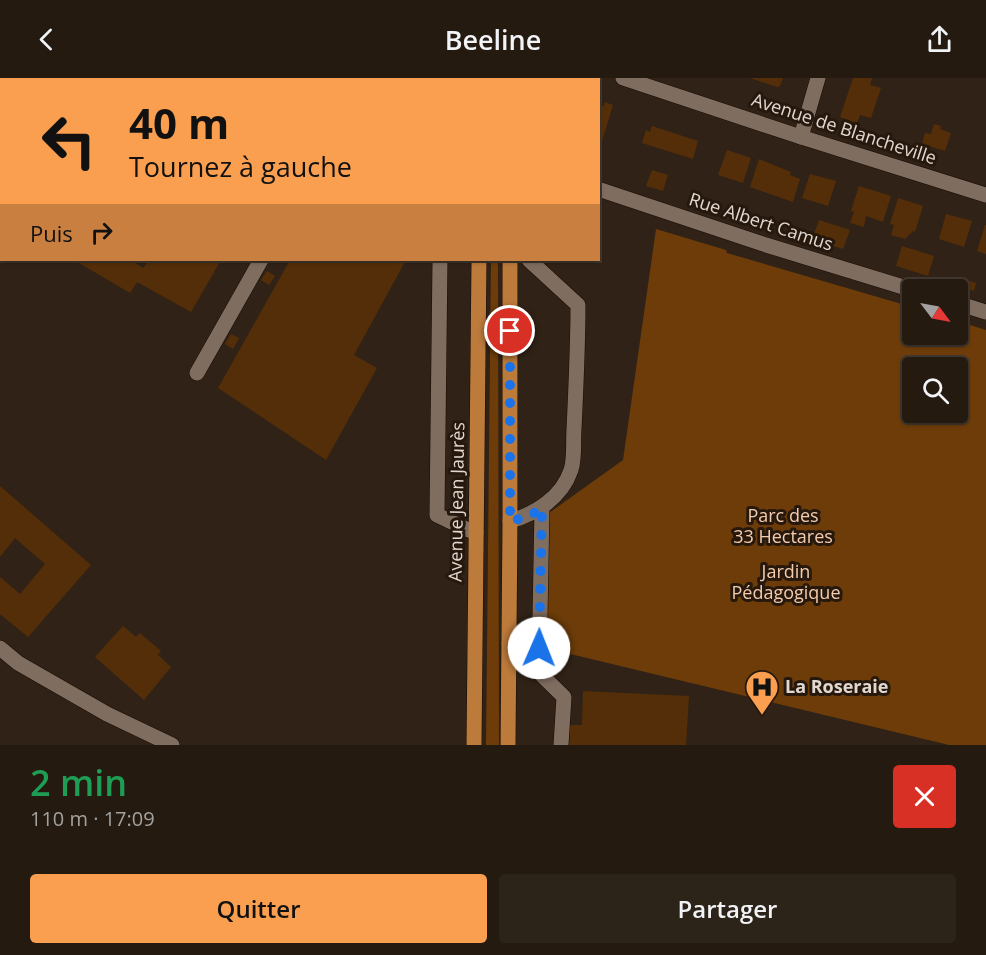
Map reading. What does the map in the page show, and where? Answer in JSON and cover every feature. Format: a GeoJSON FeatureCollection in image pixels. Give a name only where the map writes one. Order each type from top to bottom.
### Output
{"type":"FeatureCollection","features":[{"type":"Feature","properties":{"kind":"main road","name":"Avenue Jean Jaurès"},"geometry":{"type":"LineString","coordinates":[[474,745],[478,261]]}},
{"type":"Feature","properties":{"kind":"main road"},"geometry":{"type":"LineString","coordinates":[[508,745],[510,261]]}},
{"type":"Feature","properties":{"kind":"street","name":"Avenue de Blancheville"},"geometry":{"type":"LineString","coordinates":[[623,78],[986,195]]}},
{"type":"Feature","properties":{"kind":"street"},"geometry":{"type":"LineString","coordinates":[[801,137],[818,78]]}},
{"type":"Feature","properties":{"kind":"street","name":"Rue Albert Camus"},"geometry":{"type":"LineString","coordinates":[[600,190],[766,245],[902,287]]}},
{"type":"Feature","properties":{"kind":"street"},"geometry":{"type":"LineString","coordinates":[[197,373],[260,261]]}},
{"type":"Feature","properties":{"kind":"street"},"geometry":{"type":"LineString","coordinates":[[440,261],[437,514],[476,532]]}},
{"type":"Feature","properties":{"kind":"street"},"geometry":{"type":"LineString","coordinates":[[510,521],[528,517],[542,508],[559,491],[571,470],[578,356],[578,305],[530,261]]}},
{"type":"Feature","properties":{"kind":"street"},"geometry":{"type":"LineString","coordinates":[[968,306],[986,312]]}},
{"type":"Feature","properties":{"kind":"street"},"geometry":{"type":"LineString","coordinates":[[539,672],[542,508]]}},
{"type":"Feature","properties":{"kind":"street"},"geometry":{"type":"LineString","coordinates":[[509,643],[564,697],[561,745]]}},
{"type":"Feature","properties":{"kind":"street"},"geometry":{"type":"LineString","coordinates":[[0,648],[18,663],[107,714],[172,745]]}},
{"type":"Feature","properties":{"kind":"green space","name":"Parc des 33 Hectares"},"geometry":{"type":"Polygon","coordinates":[[[656,229],[726,250],[727,253],[902,304],[902,345],[968,345],[968,324],[986,330],[986,745],[949,745],[537,646],[549,513],[623,460],[656,229]]]}},
{"type":"Feature","properties":{"kind":"green space"},"geometry":{"type":"Polygon","coordinates":[[[491,261],[498,261],[499,745],[486,745],[491,261]]]}},
{"type":"Feature","properties":{"kind":"building"},"geometry":{"type":"Polygon","coordinates":[[[750,78],[783,78],[780,86],[777,87],[750,78]]]}},
{"type":"Feature","properties":{"kind":"building"},"geometry":{"type":"Polygon","coordinates":[[[853,78],[872,78],[870,85],[881,88],[871,118],[860,115],[856,126],[849,125],[850,121],[840,117],[853,78]]]}},
{"type":"Feature","properties":{"kind":"building"},"geometry":{"type":"Polygon","coordinates":[[[605,102],[613,105],[600,148],[600,105],[604,106],[605,102]]]}},
{"type":"Feature","properties":{"kind":"building"},"geometry":{"type":"Polygon","coordinates":[[[934,124],[951,133],[945,151],[922,144],[925,133],[931,134],[934,124]]]}},
{"type":"Feature","properties":{"kind":"building"},"geometry":{"type":"Polygon","coordinates":[[[652,126],[698,141],[693,159],[642,143],[646,130],[650,132],[652,126]]]}},
{"type":"Feature","properties":{"kind":"building"},"geometry":{"type":"Polygon","coordinates":[[[727,150],[751,158],[743,183],[718,175],[727,150]]]}},
{"type":"Feature","properties":{"kind":"building"},"geometry":{"type":"Polygon","coordinates":[[[759,159],[791,172],[790,175],[800,179],[793,202],[750,187],[759,159]]]}},
{"type":"Feature","properties":{"kind":"building"},"geometry":{"type":"Polygon","coordinates":[[[652,170],[668,175],[663,191],[646,186],[652,170]]]}},
{"type":"Feature","properties":{"kind":"building"},"geometry":{"type":"Polygon","coordinates":[[[810,174],[836,181],[828,206],[802,198],[810,174]]]}},
{"type":"Feature","properties":{"kind":"building"},"geometry":{"type":"Polygon","coordinates":[[[859,186],[891,196],[883,222],[866,216],[864,227],[850,223],[854,212],[851,211],[859,186]]]}},
{"type":"Feature","properties":{"kind":"building"},"geometry":{"type":"Polygon","coordinates":[[[898,198],[923,206],[915,232],[913,231],[905,239],[891,235],[894,225],[890,224],[898,198]]]}},
{"type":"Feature","properties":{"kind":"building"},"geometry":{"type":"Polygon","coordinates":[[[946,214],[972,221],[964,247],[939,239],[946,214]]]}},
{"type":"Feature","properties":{"kind":"building"},"geometry":{"type":"Polygon","coordinates":[[[819,220],[850,230],[843,249],[812,239],[819,220]]]}},
{"type":"Feature","properties":{"kind":"building"},"geometry":{"type":"Polygon","coordinates":[[[986,225],[986,254],[977,251],[986,225]]]}},
{"type":"Feature","properties":{"kind":"building"},"geometry":{"type":"Polygon","coordinates":[[[902,246],[934,256],[928,276],[896,266],[902,246]]]}},
{"type":"Feature","properties":{"kind":"building"},"geometry":{"type":"Polygon","coordinates":[[[76,261],[133,261],[143,268],[148,261],[220,261],[191,312],[137,282],[130,293],[76,261]]]}},
{"type":"Feature","properties":{"kind":"building"},"geometry":{"type":"Polygon","coordinates":[[[289,261],[405,261],[354,355],[377,368],[326,460],[218,388],[289,261]]]}},
{"type":"Feature","properties":{"kind":"building"},"geometry":{"type":"Polygon","coordinates":[[[267,271],[275,276],[269,285],[261,280],[267,271]]]}},
{"type":"Feature","properties":{"kind":"building"},"geometry":{"type":"Polygon","coordinates":[[[968,280],[976,283],[974,291],[968,289],[968,280]]]}},
{"type":"Feature","properties":{"kind":"building"},"geometry":{"type":"Polygon","coordinates":[[[231,334],[239,338],[233,349],[225,344],[231,334]]]}},
{"type":"Feature","properties":{"kind":"building"},"geometry":{"type":"Polygon","coordinates":[[[0,486],[91,565],[28,637],[0,614],[0,577],[20,594],[45,564],[15,538],[0,557],[0,486]]]}},
{"type":"Feature","properties":{"kind":"building"},"geometry":{"type":"Polygon","coordinates":[[[123,626],[136,637],[140,633],[161,651],[158,655],[171,667],[144,700],[95,657],[123,626]]]}},
{"type":"Feature","properties":{"kind":"building"},"geometry":{"type":"Polygon","coordinates":[[[583,691],[689,696],[686,745],[569,745],[570,725],[582,725],[583,691]]]}},
{"type":"Feature","properties":{"kind":"place","name":"La Roseraie"},"geometry":{"type":"Point","coordinates":[762,716]}},
{"type":"Feature","properties":{"kind":"route"},"geometry":{"type":"LineString","coordinates":[[510,331],[510,521],[528,517],[542,508],[539,648]]}},
{"type":"Feature","properties":{"kind":"park label","name":"Jardin Pédagogique"},"geometry":{"type":"Point","coordinates":[786,582]}}]}
